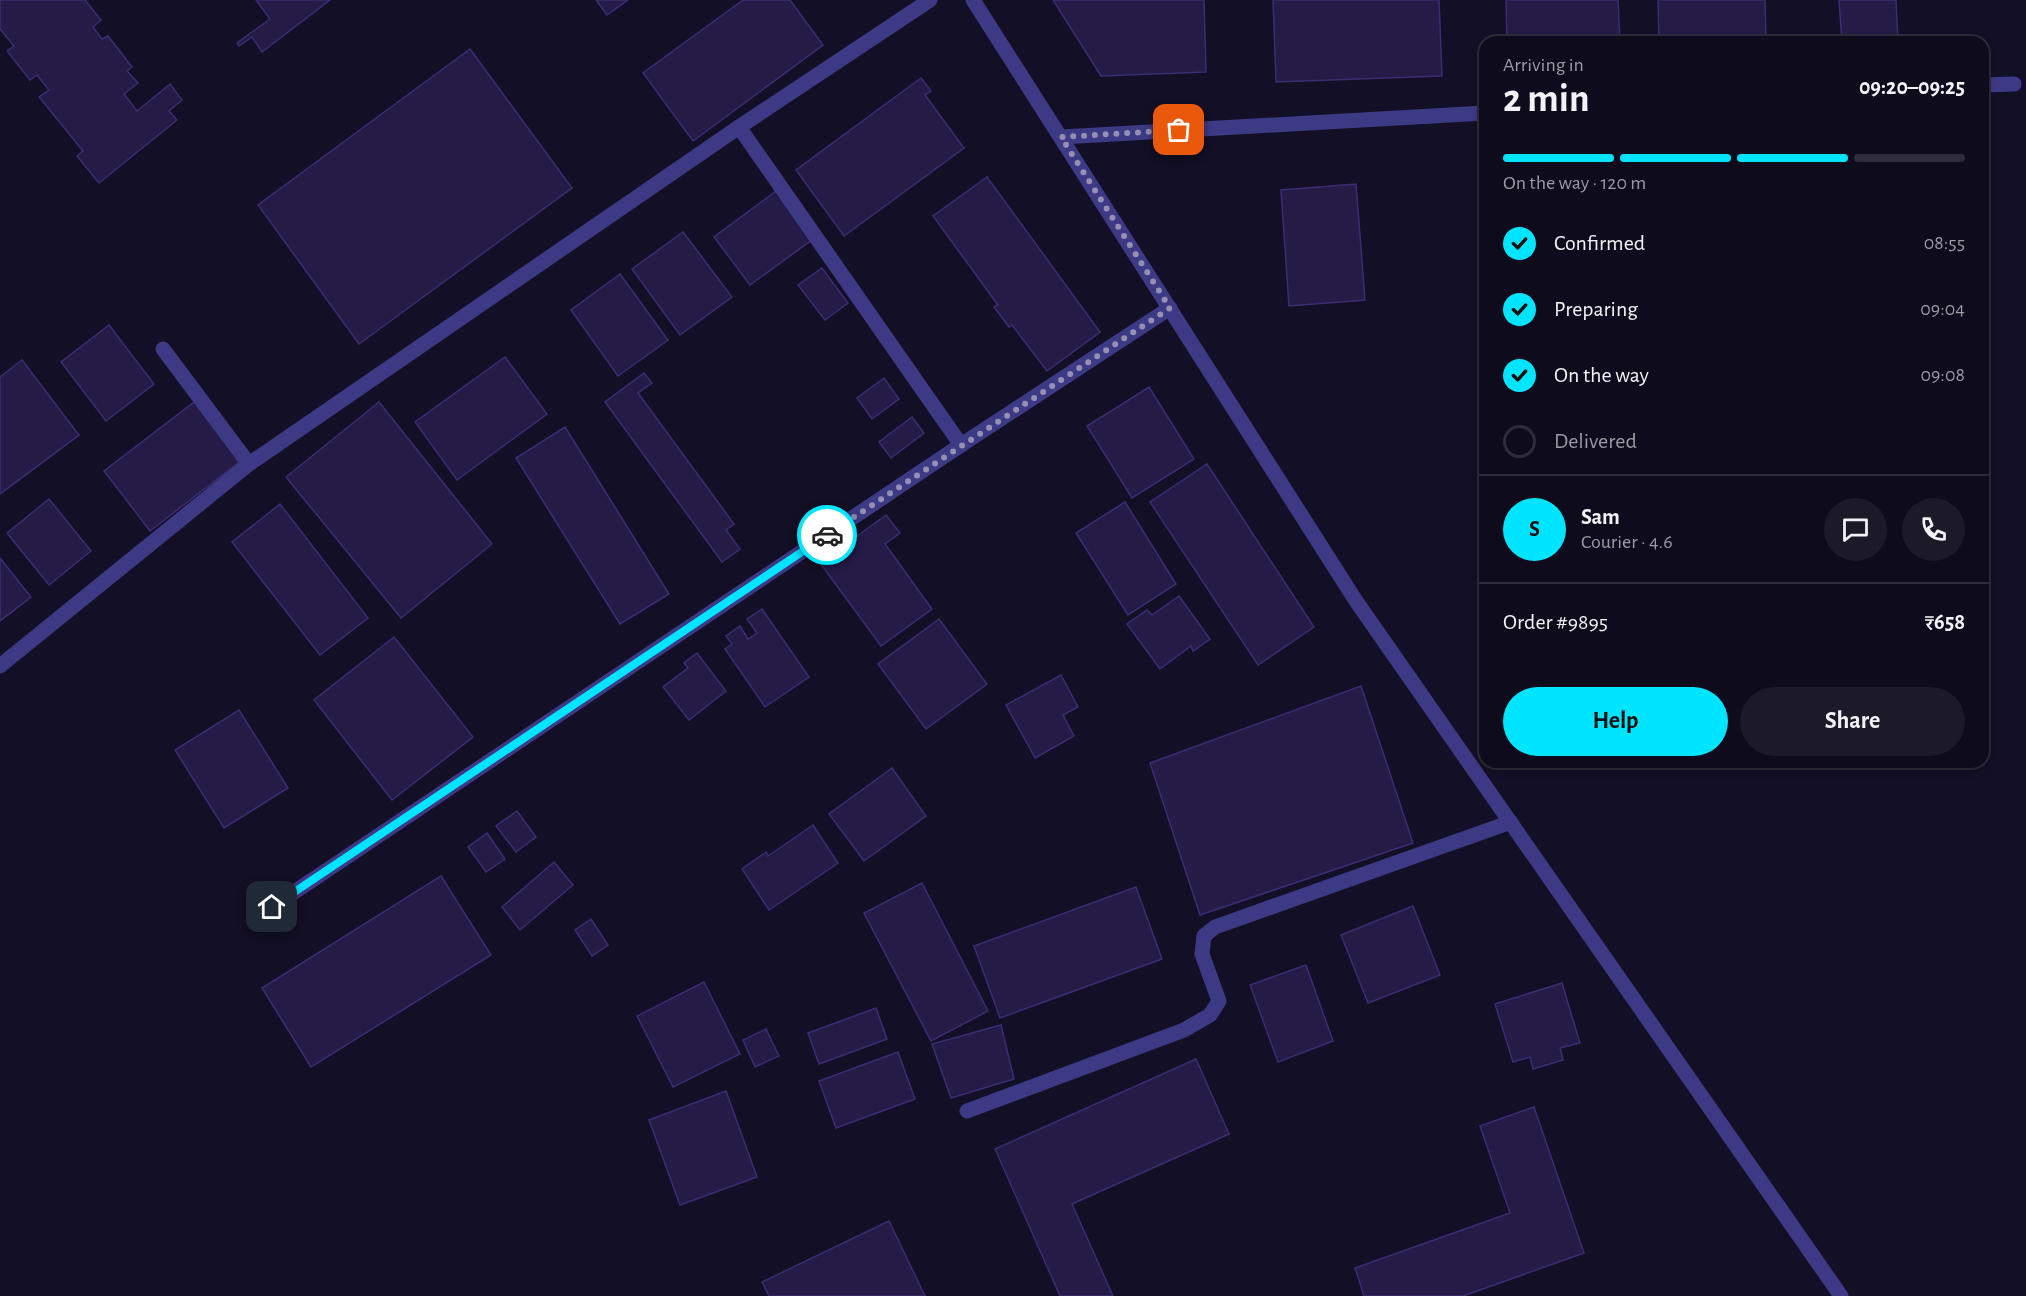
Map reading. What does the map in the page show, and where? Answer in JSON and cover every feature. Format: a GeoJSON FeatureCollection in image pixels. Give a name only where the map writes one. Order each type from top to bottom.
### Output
{"type":"FeatureCollection","features":[{"type":"Feature","properties":{"kind":"street"},"geometry":{"type":"LineString","coordinates":[[0,666],[249,464],[739,127],[930,0]]}},
{"type":"Feature","properties":{"kind":"street"},"geometry":{"type":"LineString","coordinates":[[973,0],[1356,601],[1841,1296]]}},
{"type":"Feature","properties":{"kind":"street"},"geometry":{"type":"LineString","coordinates":[[1989,85],[2014,84]]}},
{"type":"Feature","properties":{"kind":"street"},"geometry":{"type":"LineString","coordinates":[[1061,137],[1479,113]]}},
{"type":"Feature","properties":{"kind":"street"},"geometry":{"type":"LineString","coordinates":[[739,127],[961,445]]}},
{"type":"Feature","properties":{"kind":"street"},"geometry":{"type":"LineString","coordinates":[[272,907],[961,445],[1170,308]]}},
{"type":"Feature","properties":{"kind":"street"},"geometry":{"type":"LineString","coordinates":[[163,349],[249,464]]}},
{"type":"Feature","properties":{"kind":"street"},"geometry":{"type":"LineString","coordinates":[[968,1111],[1184,1030],[1210,1015],[1219,1001],[1202,954],[1204,936],[1215,927],[1511,822]]}},
{"type":"Feature","properties":{"kind":"building"},"geometry":{"type":"Polygon","coordinates":[[[0,0],[85,0],[101,20],[93,27],[102,39],[108,36],[132,67],[127,71],[138,83],[124,94],[137,111],[170,84],[182,100],[169,111],[177,120],[99,183],[77,156],[83,151],[39,97],[49,90],[37,75],[30,80],[7,51],[14,46],[0,29],[0,0]]]}},
{"type":"Feature","properties":{"kind":"building"},"geometry":{"type":"Polygon","coordinates":[[[256,0],[330,0],[262,52],[252,37],[239,46],[237,43],[270,19],[256,0]]]}},
{"type":"Feature","properties":{"kind":"building"},"geometry":{"type":"Polygon","coordinates":[[[596,0],[628,0],[607,15],[596,0]]]}},
{"type":"Feature","properties":{"kind":"building"},"geometry":{"type":"Polygon","coordinates":[[[743,0],[790,0],[823,45],[693,141],[643,73],[743,0]]]}},
{"type":"Feature","properties":{"kind":"building"},"geometry":{"type":"Polygon","coordinates":[[[1053,0],[1204,0],[1206,72],[1101,76],[1053,0]]]}},
{"type":"Feature","properties":{"kind":"building"},"geometry":{"type":"Polygon","coordinates":[[[1273,0],[1439,0],[1442,76],[1276,82],[1273,0]]]}},
{"type":"Feature","properties":{"kind":"building"},"geometry":{"type":"Polygon","coordinates":[[[1506,0],[1618,0],[1620,36],[1507,36],[1506,0]]]}},
{"type":"Feature","properties":{"kind":"building"},"geometry":{"type":"Polygon","coordinates":[[[1658,0],[1765,0],[1766,36],[1659,36],[1658,0]]]}},
{"type":"Feature","properties":{"kind":"building"},"geometry":{"type":"Polygon","coordinates":[[[1839,0],[1896,0],[1898,36],[1842,36],[1839,0]]]}},
{"type":"Feature","properties":{"kind":"building"},"geometry":{"type":"Polygon","coordinates":[[[470,49],[572,188],[359,344],[258,205],[470,49]]]}},
{"type":"Feature","properties":{"kind":"building"},"geometry":{"type":"Polygon","coordinates":[[[921,78],[931,91],[925,95],[964,148],[844,236],[796,170],[921,78]]]}},
{"type":"Feature","properties":{"kind":"building"},"geometry":{"type":"Polygon","coordinates":[[[987,177],[1100,332],[1047,371],[1012,325],[1009,327],[994,307],[998,305],[933,216],[987,177]]]}},
{"type":"Feature","properties":{"kind":"building"},"geometry":{"type":"Polygon","coordinates":[[[1356,184],[1365,300],[1289,306],[1281,190],[1356,184]]]}},
{"type":"Feature","properties":{"kind":"building"},"geometry":{"type":"Polygon","coordinates":[[[780,188],[816,237],[750,285],[714,237],[780,188]]]}},
{"type":"Feature","properties":{"kind":"building"},"geometry":{"type":"Polygon","coordinates":[[[683,232],[732,297],[680,335],[632,269],[683,232]]]}},
{"type":"Feature","properties":{"kind":"building"},"geometry":{"type":"Polygon","coordinates":[[[822,268],[848,303],[825,320],[798,285],[822,268]]]}},
{"type":"Feature","properties":{"kind":"building"},"geometry":{"type":"Polygon","coordinates":[[[620,274],[668,340],[618,376],[571,310],[620,274]]]}},
{"type":"Feature","properties":{"kind":"building"},"geometry":{"type":"Polygon","coordinates":[[[109,325],[154,384],[106,421],[61,362],[109,325]]]}},
{"type":"Feature","properties":{"kind":"building"},"geometry":{"type":"Polygon","coordinates":[[[505,357],[547,414],[457,480],[415,422],[505,357]]]}},
{"type":"Feature","properties":{"kind":"building"},"geometry":{"type":"Polygon","coordinates":[[[22,360],[79,435],[0,494],[0,377],[22,360]]]}},
{"type":"Feature","properties":{"kind":"building"},"geometry":{"type":"Polygon","coordinates":[[[644,373],[652,383],[638,393],[734,524],[726,530],[740,549],[722,562],[605,402],[644,373]]]}},
{"type":"Feature","properties":{"kind":"building"},"geometry":{"type":"Polygon","coordinates":[[[884,378],[899,399],[872,419],[857,398],[884,378]]]}},
{"type":"Feature","properties":{"kind":"building"},"geometry":{"type":"Polygon","coordinates":[[[1149,387],[1194,459],[1132,498],[1087,426],[1149,387]]]}},
{"type":"Feature","properties":{"kind":"building"},"geometry":{"type":"Polygon","coordinates":[[[198,399],[243,459],[150,531],[104,471],[198,399]]]}},
{"type":"Feature","properties":{"kind":"building"},"geometry":{"type":"Polygon","coordinates":[[[379,402],[492,544],[401,618],[286,477],[379,402]]]}},
{"type":"Feature","properties":{"kind":"building"},"geometry":{"type":"Polygon","coordinates":[[[912,417],[924,433],[891,458],[879,442],[912,417]]]}},
{"type":"Feature","properties":{"kind":"building"},"geometry":{"type":"Polygon","coordinates":[[[565,427],[669,594],[620,624],[516,458],[565,427]]]}},
{"type":"Feature","properties":{"kind":"building"},"geometry":{"type":"Polygon","coordinates":[[[1207,464],[1314,627],[1258,665],[1150,502],[1207,464]]]}},
{"type":"Feature","properties":{"kind":"building"},"geometry":{"type":"Polygon","coordinates":[[[49,499],[91,551],[49,585],[7,533],[49,499]]]}},
{"type":"Feature","properties":{"kind":"building"},"geometry":{"type":"Polygon","coordinates":[[[1125,502],[1176,584],[1128,615],[1076,533],[1125,502]]]}},
{"type":"Feature","properties":{"kind":"building"},"geometry":{"type":"Polygon","coordinates":[[[280,504],[368,618],[320,655],[232,542],[280,504]]]}},
{"type":"Feature","properties":{"kind":"building"},"geometry":{"type":"Polygon","coordinates":[[[886,515],[900,533],[885,544],[932,609],[881,646],[820,563],[886,515]]]}},
{"type":"Feature","properties":{"kind":"building"},"geometry":{"type":"Polygon","coordinates":[[[0,558],[31,597],[0,621],[0,558]]]}},
{"type":"Feature","properties":{"kind":"building"},"geometry":{"type":"Polygon","coordinates":[[[1179,596],[1210,639],[1193,651],[1191,646],[1160,669],[1127,624],[1147,610],[1152,615],[1179,596]]]}},
{"type":"Feature","properties":{"kind":"building"},"geometry":{"type":"Polygon","coordinates":[[[762,609],[809,677],[765,707],[725,649],[732,644],[726,636],[740,626],[748,639],[757,633],[747,619],[762,609]]]}},
{"type":"Feature","properties":{"kind":"building"},"geometry":{"type":"Polygon","coordinates":[[[939,619],[987,684],[926,729],[878,664],[939,619]]]}},
{"type":"Feature","properties":{"kind":"building"},"geometry":{"type":"Polygon","coordinates":[[[394,637],[473,737],[392,800],[314,700],[394,637]]]}},
{"type":"Feature","properties":{"kind":"building"},"geometry":{"type":"Polygon","coordinates":[[[697,653],[726,691],[689,720],[663,687],[688,668],[684,663],[697,653]]]}},
{"type":"Feature","properties":{"kind":"building"},"geometry":{"type":"Polygon","coordinates":[[[1061,675],[1078,707],[1063,715],[1074,736],[1035,758],[1006,705],[1061,675]]]}},
{"type":"Feature","properties":{"kind":"building"},"geometry":{"type":"Polygon","coordinates":[[[1361,686],[1413,843],[1200,915],[1150,763],[1361,686]]]}},
{"type":"Feature","properties":{"kind":"building"},"geometry":{"type":"Polygon","coordinates":[[[239,710],[288,788],[224,828],[175,750],[239,710]]]}},
{"type":"Feature","properties":{"kind":"building"},"geometry":{"type":"Polygon","coordinates":[[[892,768],[926,816],[864,861],[829,814],[892,768]]]}},
{"type":"Feature","properties":{"kind":"building"},"geometry":{"type":"Polygon","coordinates":[[[517,811],[536,837],[516,852],[496,826],[517,811]]]}},
{"type":"Feature","properties":{"kind":"building"},"geometry":{"type":"Polygon","coordinates":[[[813,825],[838,863],[769,910],[742,869],[766,852],[768,856],[813,825]]]}},
{"type":"Feature","properties":{"kind":"building"},"geometry":{"type":"Polygon","coordinates":[[[487,833],[505,859],[486,872],[468,847],[487,833]]]}},
{"type":"Feature","properties":{"kind":"building"},"geometry":{"type":"Polygon","coordinates":[[[554,862],[573,885],[520,930],[502,907],[554,862]]]}},
{"type":"Feature","properties":{"kind":"building"},"geometry":{"type":"Polygon","coordinates":[[[441,876],[491,955],[311,1067],[262,988],[441,876]]]}},
{"type":"Feature","properties":{"kind":"building"},"geometry":{"type":"Polygon","coordinates":[[[922,883],[988,1011],[931,1041],[864,913],[922,883]]]}},
{"type":"Feature","properties":{"kind":"building"},"geometry":{"type":"Polygon","coordinates":[[[1136,887],[1162,959],[1000,1018],[974,946],[1136,887]]]}},
{"type":"Feature","properties":{"kind":"building"},"geometry":{"type":"Polygon","coordinates":[[[1413,906],[1440,975],[1368,1003],[1341,935],[1413,906]]]}},
{"type":"Feature","properties":{"kind":"building"},"geometry":{"type":"Polygon","coordinates":[[[591,919],[608,945],[592,956],[575,930],[591,919]]]}},
{"type":"Feature","properties":{"kind":"building"},"geometry":{"type":"Polygon","coordinates":[[[1306,965],[1333,1041],[1278,1062],[1250,985],[1306,965]]]}},
{"type":"Feature","properties":{"kind":"building"},"geometry":{"type":"Polygon","coordinates":[[[704,982],[740,1054],[673,1087],[637,1016],[704,982]]]}},
{"type":"Feature","properties":{"kind":"building"},"geometry":{"type":"Polygon","coordinates":[[[1562,983],[1580,1043],[1560,1048],[1563,1060],[1533,1069],[1530,1057],[1513,1062],[1495,1004],[1562,983]]]}},
{"type":"Feature","properties":{"kind":"building"},"geometry":{"type":"Polygon","coordinates":[[[876,1008],[887,1039],[819,1064],[808,1033],[876,1008]]]}},
{"type":"Feature","properties":{"kind":"building"},"geometry":{"type":"Polygon","coordinates":[[[1001,1025],[1014,1079],[951,1098],[932,1044],[1001,1025]]]}},
{"type":"Feature","properties":{"kind":"building"},"geometry":{"type":"Polygon","coordinates":[[[766,1029],[779,1056],[755,1067],[743,1040],[766,1029]]]}},
{"type":"Feature","properties":{"kind":"building"},"geometry":{"type":"Polygon","coordinates":[[[898,1052],[915,1099],[836,1128],[819,1081],[898,1052]]]}},
{"type":"Feature","properties":{"kind":"building"},"geometry":{"type":"Polygon","coordinates":[[[1196,1059],[1229,1134],[1072,1204],[1113,1296],[1060,1296],[995,1149],[1196,1059]]]}},
{"type":"Feature","properties":{"kind":"building"},"geometry":{"type":"Polygon","coordinates":[[[726,1091],[757,1177],[680,1205],[649,1120],[726,1091]]]}},
{"type":"Feature","properties":{"kind":"building"},"geometry":{"type":"Polygon","coordinates":[[[1534,1107],[1584,1253],[1463,1296],[1364,1296],[1355,1268],[1510,1213],[1480,1126],[1534,1107]]]}},
{"type":"Feature","properties":{"kind":"building"},"geometry":{"type":"Polygon","coordinates":[[[889,1221],[925,1296],[769,1296],[762,1282],[889,1221]]]}},
{"type":"Feature","properties":{"kind":"way so far"},"geometry":{"type":"LineString","coordinates":[[827,535],[1170,308],[1061,137],[1179,130]]}},
{"type":"Feature","properties":{"kind":"route"},"geometry":{"type":"LineString","coordinates":[[272,907],[827,535]]}}]}
